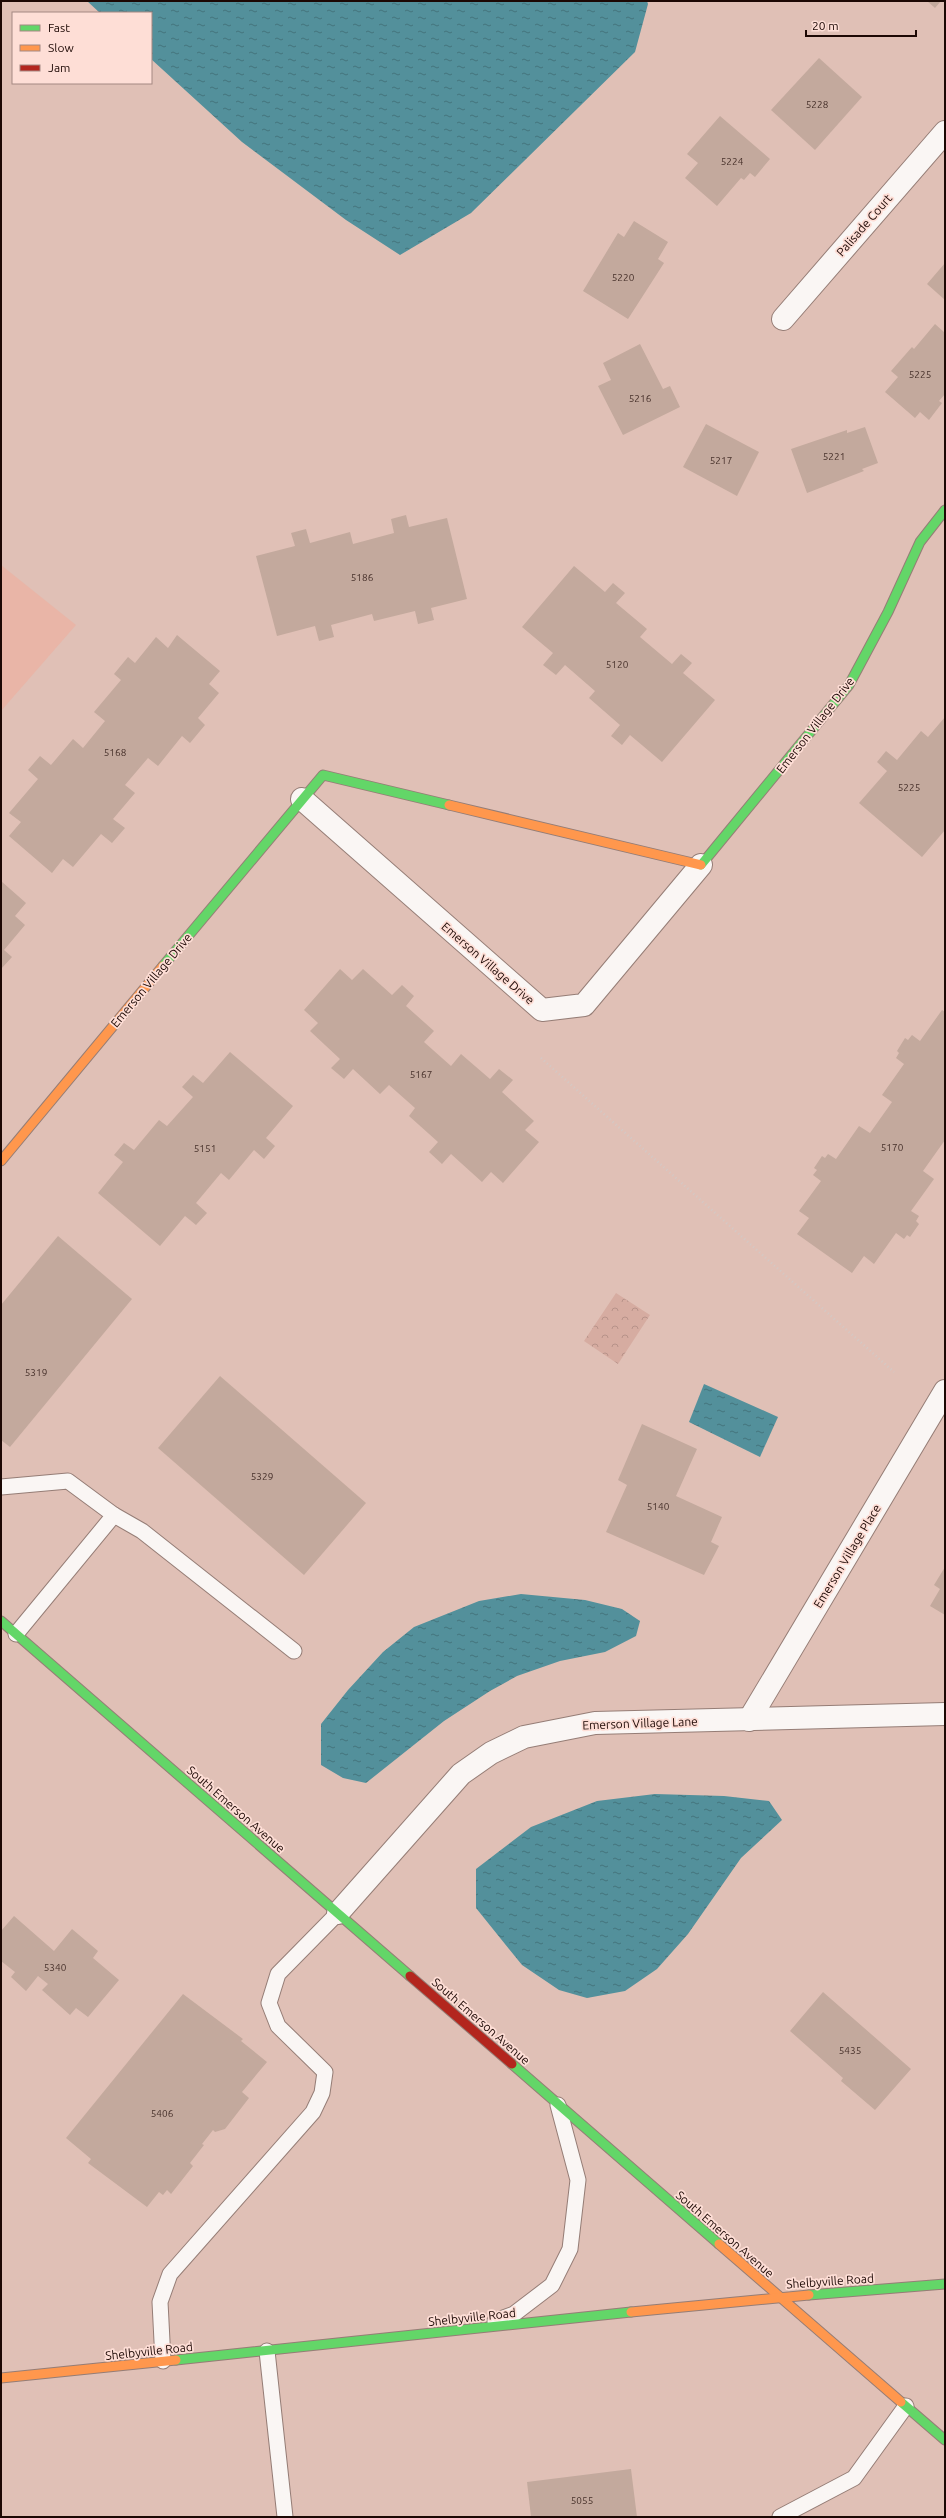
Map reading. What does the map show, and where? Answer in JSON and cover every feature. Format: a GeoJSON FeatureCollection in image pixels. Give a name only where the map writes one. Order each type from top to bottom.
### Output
{"type":"FeatureCollection","features":[{"type":"Feature","properties":{"kind":"main road","name":"Emerson Village Drive"},"geometry":{"type":"LineString","coordinates":[[1,1161],[302,798],[323,775],[701,865],[849,685],[888,612],[900,582],[920,542],[945,510]]}},
{"type":"Feature","properties":{"kind":"main road","name":"South Emerson Avenue"},"geometry":{"type":"LineString","coordinates":[[1,1621],[945,2440]]}},
{"type":"Feature","properties":{"kind":"main road","name":"Shelbyville Road"},"geometry":{"type":"LineString","coordinates":[[1,2378],[779,2297],[945,2284]]}},
{"type":"Feature","properties":{"kind":"street","name":"Palisade Court"},"geometry":{"type":"LineString","coordinates":[[783,319],[945,132]]}},
{"type":"Feature","properties":{"kind":"street","name":"Emerson Village Drive"},"geometry":{"type":"LineString","coordinates":[[302,798],[542,1010],[584,1005],[701,865]]}},
{"type":"Feature","properties":{"kind":"street","name":"Emerson Village Place"},"geometry":{"type":"LineString","coordinates":[[749,1720],[945,1391]]}},
{"type":"Feature","properties":{"kind":"street","name":"Emerson Village Lane"},"geometry":{"type":"LineString","coordinates":[[338,1913],[461,1774],[491,1753],[524,1737],[595,1723],[945,1714]]}},
{"type":"Feature","properties":{"kind":"lane"},"geometry":{"type":"LineString","coordinates":[[1,1487],[68,1481],[114,1515],[142,1531],[294,1651]]}},
{"type":"Feature","properties":{"kind":"lane"},"geometry":{"type":"LineString","coordinates":[[16,1634],[114,1515]]}},
{"type":"Feature","properties":{"kind":"lane"},"geometry":{"type":"LineString","coordinates":[[163,2361],[160,2302],[170,2274],[312,2112],[322,2093],[325,2072],[278,2026],[269,2003],[278,1974],[338,1913]]}},
{"type":"Feature","properties":{"kind":"lane"},"geometry":{"type":"LineString","coordinates":[[472,2329],[514,2314],[552,2285],[570,2249],[578,2180],[558,2105]]}},
{"type":"Feature","properties":{"kind":"lane"},"geometry":{"type":"LineString","coordinates":[[267,2351],[285,2517]]}},
{"type":"Feature","properties":{"kind":"lane"},"geometry":{"type":"LineString","coordinates":[[780,2517],[854,2478],[906,2406]]}},
{"type":"Feature","properties":{"kind":"path"},"geometry":{"type":"LineString","coordinates":[[541,1058],[894,1372]]}},
{"type":"Feature","properties":{"kind":"shaded area"},"geometry":{"type":"Polygon","coordinates":[[[1,565],[76,625],[1,711],[1,565]]]}},
{"type":"Feature","properties":{"kind":"green space"},"geometry":{"type":"Polygon","coordinates":[[[616,1293],[650,1315],[618,1364],[584,1341],[616,1293]]]}},
{"type":"Feature","properties":{"kind":"water"},"geometry":{"type":"Polygon","coordinates":[[[87,1],[647,1],[648,4],[635,52],[471,213],[400,255],[346,220],[242,142],[152,60],[152,12],[99,12],[87,1]]]}},
{"type":"Feature","properties":{"kind":"water"},"geometry":{"type":"Polygon","coordinates":[[[704,1384],[778,1417],[760,1457],[689,1422],[704,1384]]]}},
{"type":"Feature","properties":{"kind":"water"},"geometry":{"type":"Polygon","coordinates":[[[521,1594],[585,1600],[622,1609],[640,1621],[636,1636],[605,1652],[560,1661],[517,1676],[490,1691],[444,1721],[366,1783],[343,1778],[321,1765],[321,1724],[348,1690],[383,1652],[414,1627],[479,1601],[521,1594]]]}},
{"type":"Feature","properties":{"kind":"water"},"geometry":{"type":"Polygon","coordinates":[[[655,1794],[724,1796],[769,1801],[782,1820],[741,1858],[688,1934],[657,1969],[625,1991],[587,1998],[559,1990],[522,1965],[476,1908],[476,1869],[531,1827],[597,1801],[655,1794]]]}},
{"type":"Feature","properties":{"kind":"building"},"geometry":{"type":"Polygon","coordinates":[[[927,1],[941,1],[935,8],[927,1]]]}},
{"type":"Feature","properties":{"kind":"building"},"geometry":{"type":"Polygon","coordinates":[[[819,58],[862,97],[815,150],[771,110],[819,58]]]}},
{"type":"Feature","properties":{"kind":"building"},"geometry":{"type":"Polygon","coordinates":[[[720,116],[770,159],[755,177],[750,173],[744,180],[741,178],[717,206],[685,178],[698,163],[687,154],[720,116]]]}},
{"type":"Feature","properties":{"kind":"building"},"geometry":{"type":"Polygon","coordinates":[[[634,221],[668,242],[658,259],[664,263],[628,319],[583,291],[618,233],[624,237],[634,221]]]}},
{"type":"Feature","properties":{"kind":"building"},"geometry":{"type":"Polygon","coordinates":[[[945,263],[945,300],[927,284],[945,263]]]}},
{"type":"Feature","properties":{"kind":"building"},"geometry":{"type":"Polygon","coordinates":[[[935,324],[945,333],[945,394],[939,401],[942,403],[929,420],[920,412],[915,418],[885,392],[898,377],[891,371],[912,347],[914,349],[935,324]]]}},
{"type":"Feature","properties":{"kind":"building"},"geometry":{"type":"Polygon","coordinates":[[[640,344],[663,389],[670,386],[680,407],[623,435],[598,386],[611,380],[603,363],[640,344]]]}},
{"type":"Feature","properties":{"kind":"building"},"geometry":{"type":"Polygon","coordinates":[[[706,424],[759,452],[737,496],[683,467],[706,424]]]}},
{"type":"Feature","properties":{"kind":"building"},"geometry":{"type":"Polygon","coordinates":[[[865,427],[878,463],[862,469],[864,471],[807,493],[791,449],[847,430],[847,433],[865,427]]]}},
{"type":"Feature","properties":{"kind":"building"},"geometry":{"type":"Polygon","coordinates":[[[406,515],[409,527],[447,518],[467,599],[431,608],[434,620],[418,624],[415,611],[374,621],[372,614],[331,625],[334,637],[319,641],[315,626],[277,636],[256,556],[295,546],[291,533],[306,529],[310,543],[350,532],[353,544],[394,533],[391,519],[406,515]]]}},
{"type":"Feature","properties":{"kind":"building"},"geometry":{"type":"Polygon","coordinates":[[[574,566],[605,592],[613,583],[625,593],[616,603],[647,629],[640,637],[672,664],[681,654],[692,663],[683,673],[715,700],[662,762],[630,735],[622,745],[611,736],[620,725],[589,698],[595,691],[565,665],[556,675],[543,665],[553,653],[522,627],[574,566]]]}},
{"type":"Feature","properties":{"kind":"building"},"geometry":{"type":"Polygon","coordinates":[[[177,635],[220,671],[209,684],[219,693],[198,718],[205,725],[190,743],[182,736],[158,766],[148,758],[125,785],[135,793],[113,819],[125,828],[112,843],[101,834],[73,867],[63,859],[52,873],[9,836],[21,822],[9,813],[38,779],[28,770],[40,756],[51,765],[73,739],[83,748],[105,721],[94,712],[121,680],[114,674],[128,657],[135,663],[156,637],[168,648],[177,635]]]}},
{"type":"Feature","properties":{"kind":"building"},"geometry":{"type":"Polygon","coordinates":[[[945,717],[945,830],[922,857],[859,803],[887,771],[877,762],[886,751],[897,760],[921,731],[928,737],[945,717]]]}},
{"type":"Feature","properties":{"kind":"building"},"geometry":{"type":"Polygon","coordinates":[[[1,881],[26,903],[15,916],[25,925],[4,950],[12,957],[1,969],[1,881]]]}},
{"type":"Feature","properties":{"kind":"building"},"geometry":{"type":"Polygon","coordinates":[[[340,969],[352,980],[363,969],[392,995],[402,985],[414,996],[406,1006],[434,1031],[424,1042],[451,1066],[461,1054],[490,1079],[499,1069],[513,1080],[502,1092],[534,1121],[525,1130],[539,1142],[503,1183],[491,1172],[482,1182],[451,1154],[442,1164],[429,1152],[438,1142],[409,1116],[415,1108],[389,1085],[380,1094],[353,1069],[344,1079],[331,1068],[340,1059],[310,1031],[318,1023],[304,1010],[340,969]]]}},
{"type":"Feature","properties":{"kind":"building"},"geometry":{"type":"Polygon","coordinates":[[[942,1010],[945,1012],[945,1140],[923,1171],[934,1179],[911,1211],[919,1216],[916,1221],[919,1224],[910,1237],[907,1235],[904,1239],[896,1233],[874,1264],[864,1256],[852,1273],[797,1234],[809,1218],[799,1211],[821,1181],[813,1175],[817,1170],[814,1168],[822,1156],[825,1158],[828,1154],[836,1159],[859,1126],[870,1133],[892,1102],[882,1095],[904,1064],[896,1058],[899,1053],[897,1051],[905,1038],[908,1040],[912,1035],[920,1041],[942,1010]]]}},
{"type":"Feature","properties":{"kind":"building"},"geometry":{"type":"Polygon","coordinates":[[[230,1052],[293,1106],[266,1138],[275,1146],[264,1159],[254,1150],[229,1180],[221,1173],[196,1203],[207,1213],[196,1225],[185,1216],[160,1246],[98,1193],[123,1162],[114,1155],[124,1143],[134,1150],[159,1120],[167,1126],[193,1097],[182,1087],[193,1075],[203,1083],[230,1052]]]}},
{"type":"Feature","properties":{"kind":"building"},"geometry":{"type":"Polygon","coordinates":[[[58,1236],[132,1299],[10,1447],[1,1440],[1,1305],[58,1236]]]}},
{"type":"Feature","properties":{"kind":"building"},"geometry":{"type":"Polygon","coordinates":[[[220,1376],[366,1503],[304,1575],[158,1448],[220,1376]]]}},
{"type":"Feature","properties":{"kind":"building"},"geometry":{"type":"Polygon","coordinates":[[[642,1424],[697,1449],[676,1496],[722,1517],[711,1542],[719,1546],[704,1575],[606,1532],[627,1485],[618,1480],[642,1424]]]}},
{"type":"Feature","properties":{"kind":"building"},"geometry":{"type":"Polygon","coordinates":[[[945,1567],[945,1615],[930,1606],[940,1589],[934,1585],[945,1567]]]}},
{"type":"Feature","properties":{"kind":"building"},"geometry":{"type":"Polygon","coordinates":[[[14,1916],[54,1951],[72,1929],[98,1951],[93,1958],[119,1980],[88,2017],[76,2008],[70,2015],[42,1990],[48,1984],[38,1976],[26,1991],[11,1977],[15,1972],[1,1961],[1,1931],[14,1916]]]}},
{"type":"Feature","properties":{"kind":"building"},"geometry":{"type":"Polygon","coordinates":[[[823,1992],[911,2069],[875,2110],[841,2081],[843,2078],[790,2031],[823,1992]]]}},
{"type":"Feature","properties":{"kind":"building"},"geometry":{"type":"Polygon","coordinates":[[[183,1994],[243,2039],[241,2041],[267,2062],[242,2092],[249,2098],[225,2129],[215,2132],[213,2130],[190,2163],[193,2166],[171,2194],[167,2190],[163,2195],[159,2192],[147,2207],[88,2163],[91,2159],[66,2138],[183,1994]]]}},
{"type":"Feature","properties":{"kind":"building"},"geometry":{"type":"Polygon","coordinates":[[[631,2469],[637,2517],[531,2517],[527,2482],[631,2469]]]}},
{"type":"Feature","properties":{"kind":"traffic: fast"},"geometry":{"type":"LineString","coordinates":[[701,865],[849,685],[888,612],[920,542],[945,510]]}},
{"type":"Feature","properties":{"kind":"traffic: fast"},"geometry":{"type":"LineString","coordinates":[[163,966],[323,775],[449,805]]}},
{"type":"Feature","properties":{"kind":"traffic: fast"},"geometry":{"type":"LineString","coordinates":[[1,1621],[410,1976]]}},
{"type":"Feature","properties":{"kind":"traffic: fast"},"geometry":{"type":"LineString","coordinates":[[512,2064],[719,2244]]}},
{"type":"Feature","properties":{"kind":"traffic: fast"},"geometry":{"type":"LineString","coordinates":[[809,2295],[945,2284]]}},
{"type":"Feature","properties":{"kind":"traffic: fast"},"geometry":{"type":"LineString","coordinates":[[176,2360],[631,2312]]}},
{"type":"Feature","properties":{"kind":"traffic: fast"},"geometry":{"type":"LineString","coordinates":[[901,2402],[945,2440]]}},
{"type":"Feature","properties":{"kind":"traffic: slow"},"geometry":{"type":"LineString","coordinates":[[449,805],[701,865]]}},
{"type":"Feature","properties":{"kind":"traffic: slow"},"geometry":{"type":"LineString","coordinates":[[1,1161],[163,966]]}},
{"type":"Feature","properties":{"kind":"traffic: slow"},"geometry":{"type":"LineString","coordinates":[[719,2244],[901,2402]]}},
{"type":"Feature","properties":{"kind":"traffic: slow"},"geometry":{"type":"LineString","coordinates":[[631,2312],[809,2295]]}},
{"type":"Feature","properties":{"kind":"traffic: slow"},"geometry":{"type":"LineString","coordinates":[[1,2378],[176,2360]]}},
{"type":"Feature","properties":{"kind":"traffic: jam"},"geometry":{"type":"LineString","coordinates":[[410,1976],[512,2064]]}}]}
